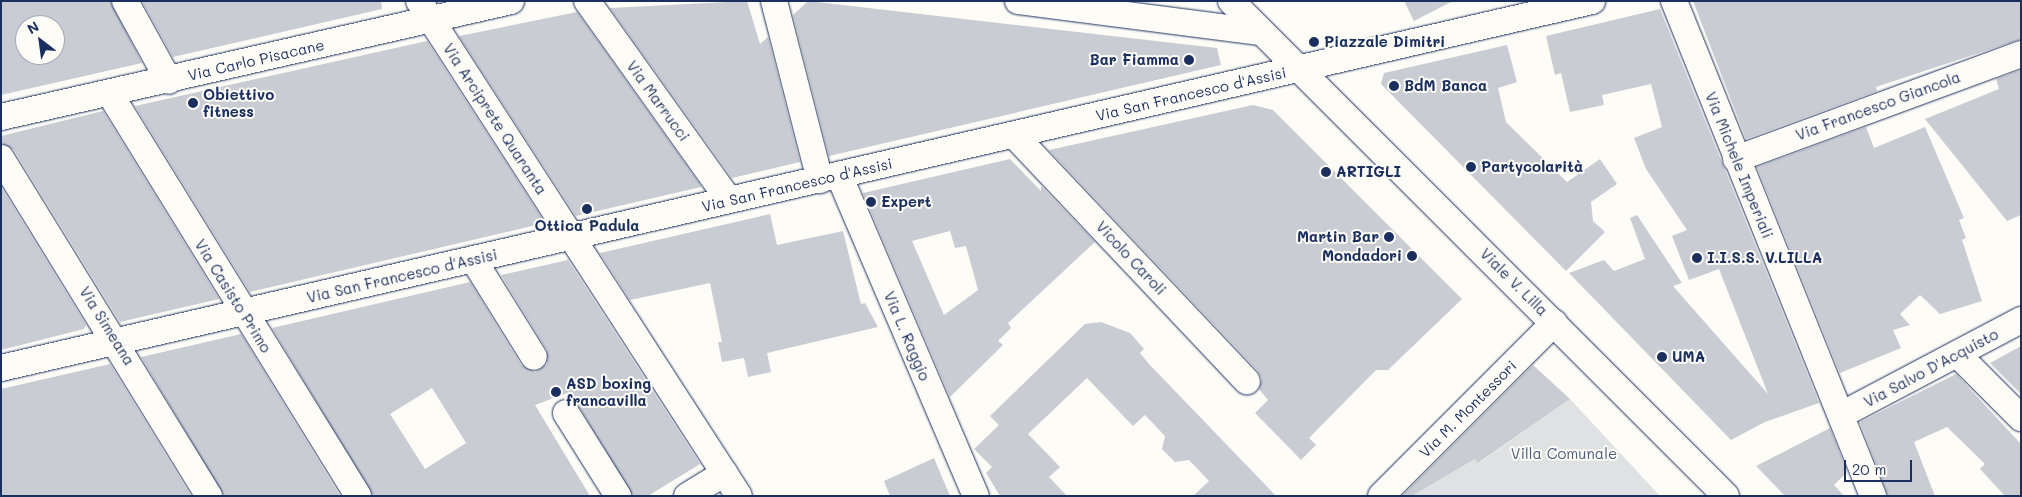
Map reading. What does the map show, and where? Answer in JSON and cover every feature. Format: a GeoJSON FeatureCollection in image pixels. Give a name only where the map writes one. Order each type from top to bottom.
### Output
{"type":"FeatureCollection","features":[{"type":"Feature","properties":{"kind":"street"},"geometry":{"type":"LineString","coordinates":[[125,1],[169,81]]}},
{"type":"Feature","properties":{"kind":"street","name":"Via Carlo Pisacane"},"geometry":{"type":"LineString","coordinates":[[1,118],[169,81],[424,10],[511,1]]}},
{"type":"Feature","properties":{"kind":"street","name":"Via Marrucci"},"geometry":{"type":"LineString","coordinates":[[587,1],[729,200]]}},
{"type":"Feature","properties":{"kind":"street","name":"Via L. Raggio"},"geometry":{"type":"LineString","coordinates":[[774,1],[829,178],[976,496]]}},
{"type":"Feature","properties":{"kind":"street"},"geometry":{"type":"LineString","coordinates":[[1018,1],[1261,32]]}},
{"type":"Feature","properties":{"kind":"street","name":"Viale V. Lilla"},"geometry":{"type":"LineString","coordinates":[[1231,1],[1261,32],[1302,69],[1726,496]]}},
{"type":"Feature","properties":{"kind":"street","name":"Via San Francesco d'Assisi"},"geometry":{"type":"LineString","coordinates":[[1,368],[1592,1]]}},
{"type":"Feature","properties":{"kind":"street","name":"Via Michele Imperiali"},"geometry":{"type":"LineString","coordinates":[[1674,1],[1873,496]]}},
{"type":"Feature","properties":{"kind":"street","name":"Via Arciprete Quaranta"},"geometry":{"type":"LineString","coordinates":[[424,10],[739,496]]}},
{"type":"Feature","properties":{"kind":"street","name":"Via Francesco Giancola"},"geometry":{"type":"LineString","coordinates":[[1736,159],[2021,54]]}},
{"type":"Feature","properties":{"kind":"street","name":"Via Casisto Primo"},"geometry":{"type":"LineString","coordinates":[[110,94],[358,496]]}},
{"type":"Feature","properties":{"kind":"street","name":"Vicolo Caroli"},"geometry":{"type":"LineString","coordinates":[[1014,135],[1247,381]]}},
{"type":"Feature","properties":{"kind":"street","name":"Via Simeana"},"geometry":{"type":"LineString","coordinates":[[1,158],[118,341],[209,496]]}},
{"type":"Feature","properties":{"kind":"street"},"geometry":{"type":"LineString","coordinates":[[473,260],[534,357]]}},
{"type":"Feature","properties":{"kind":"street","name":"Via Salvo D'Acquisto"},"geometry":{"type":"LineString","coordinates":[[1841,415],[2021,320]]}},
{"type":"Feature","properties":{"kind":"street","name":"Via M. Montessori"},"geometry":{"type":"LineString","coordinates":[[1381,496],[1554,323]]}},
{"type":"Feature","properties":{"kind":"street"},"geometry":{"type":"LineString","coordinates":[[1957,354],[2021,418]]}},
{"type":"Feature","properties":{"kind":"street"},"geometry":{"type":"LineString","coordinates":[[566,413],[618,496]]}},
{"type":"Feature","properties":{"kind":"street"},"geometry":{"type":"LineString","coordinates":[[687,496],[725,473]]}},
{"type":"Feature","properties":{"kind":"green space","name":"Villa Comunale"},"geometry":{"type":"Polygon","coordinates":[[[1570,399],[1660,496],[1412,496],[1475,459],[1479,463],[1570,399]]]}},
{"type":"Feature","properties":{"kind":"building"},"geometry":{"type":"Polygon","coordinates":[[[1,1],[110,1],[142,63],[1,95],[1,1]]]}},
{"type":"Feature","properties":{"kind":"building"},"geometry":{"type":"Polygon","coordinates":[[[142,1],[381,1],[382,9],[173,57],[142,1]]]}},
{"type":"Feature","properties":{"kind":"building"},"geometry":{"type":"Polygon","coordinates":[[[747,1],[760,44],[768,37],[800,162],[732,178],[610,8],[747,1]]]}},
{"type":"Feature","properties":{"kind":"building"},"geometry":{"type":"Polygon","coordinates":[[[808,1],[1217,48],[1221,65],[829,156],[793,15],[808,1]]]}},
{"type":"Feature","properties":{"kind":"building"},"geometry":{"type":"Polygon","coordinates":[[[1404,1],[1453,1],[1414,21],[1404,1]]]}},
{"type":"Feature","properties":{"kind":"building"},"geometry":{"type":"Polygon","coordinates":[[[1693,1],[2021,1],[2021,39],[1876,87],[1877,91],[1746,139],[1693,1]]]}},
{"type":"Feature","properties":{"kind":"building"},"geometry":{"type":"Polygon","coordinates":[[[1660,9],[1819,403],[1765,422],[1731,440],[1569,273],[1604,260],[1614,271],[1645,259],[1630,218],[1637,215],[1682,283],[1673,286],[1768,394],[1719,269],[1689,280],[1672,236],[1687,230],[1646,169],[1634,138],[1662,127],[1651,84],[1602,95],[1604,105],[1570,112],[1561,73],[1555,75],[1546,36],[1660,9]]]}},
{"type":"Feature","properties":{"kind":"building"},"geometry":{"type":"Polygon","coordinates":[[[577,12],[701,187],[576,216],[459,36],[577,12]]]}},
{"type":"Feature","properties":{"kind":"building"},"geometry":{"type":"Polygon","coordinates":[[[427,41],[545,223],[250,292],[135,106],[427,41]]]}},
{"type":"Feature","properties":{"kind":"building"},"geometry":{"type":"Polygon","coordinates":[[[1507,45],[1517,82],[1498,88],[1506,122],[1567,182],[1600,159],[1617,184],[1591,202],[1593,221],[1605,232],[1566,271],[1381,84],[1384,73],[1507,45]]]}},
{"type":"Feature","properties":{"kind":"building"},"geometry":{"type":"Polygon","coordinates":[[[2021,70],[2021,215],[2007,221],[1925,119],[1999,89],[1996,79],[2021,70]]]}},
{"type":"Feature","properties":{"kind":"building"},"geometry":{"type":"Polygon","coordinates":[[[1253,105],[1273,110],[1462,299],[1388,370],[1376,370],[1309,438],[1316,445],[1301,460],[1255,413],[1268,400],[1259,389],[1262,378],[1258,371],[1049,150],[1253,105]]]}},
{"type":"Feature","properties":{"kind":"building"},"geometry":{"type":"Polygon","coordinates":[[[103,111],[219,299],[120,322],[14,150],[1,143],[1,136],[103,111]]]}},
{"type":"Feature","properties":{"kind":"building"},"geometry":{"type":"Polygon","coordinates":[[[1866,127],[1874,148],[1925,127],[1964,218],[1959,220],[1966,238],[1962,240],[1982,301],[1940,314],[1920,295],[1900,314],[1910,325],[1893,330],[1901,348],[1840,373],[1757,167],[1866,127]]]}},
{"type":"Feature","properties":{"kind":"building"},"geometry":{"type":"Polygon","coordinates":[[[1010,159],[1041,191],[1041,186],[1095,242],[1008,323],[1011,328],[998,341],[1003,345],[950,397],[863,193],[1010,159]],[[950,231],[912,241],[944,315],[978,290],[966,246],[955,248],[950,231]]]}},
{"type":"Feature","properties":{"kind":"building"},"geometry":{"type":"Polygon","coordinates":[[[1,187],[86,325],[84,329],[1,350],[1,187]]]}},
{"type":"Feature","properties":{"kind":"building"},"geometry":{"type":"Polygon","coordinates":[[[770,214],[777,245],[843,231],[861,304],[865,303],[878,327],[767,353],[771,372],[748,377],[744,358],[722,362],[718,342],[722,342],[710,283],[630,300],[600,253],[770,214]]]}},
{"type":"Feature","properties":{"kind":"building"},"geometry":{"type":"Polygon","coordinates":[[[568,260],[700,464],[648,496],[633,496],[570,392],[535,405],[590,496],[373,496],[272,328],[470,282],[521,365],[535,372],[547,364],[547,350],[501,275],[568,260]],[[432,388],[390,414],[425,469],[466,443],[432,388]]]}},
{"type":"Feature","properties":{"kind":"building"},"geometry":{"type":"Polygon","coordinates":[[[1101,322],[1130,333],[1144,349],[1140,353],[1149,364],[1276,496],[1193,496],[1209,481],[1189,460],[1175,462],[1162,449],[1165,436],[1145,415],[1133,426],[1087,378],[1028,434],[1060,467],[1049,477],[1067,496],[1000,496],[986,473],[992,467],[974,449],[999,425],[990,416],[1085,324],[1101,322]]]}},
{"type":"Feature","properties":{"kind":"building"},"geometry":{"type":"Polygon","coordinates":[[[241,334],[340,496],[224,496],[141,357],[241,334]]]}},
{"type":"Feature","properties":{"kind":"building"},"geometry":{"type":"Polygon","coordinates":[[[2021,346],[2021,394],[1990,363],[2021,346]]]}},
{"type":"Feature","properties":{"kind":"building"},"geometry":{"type":"Polygon","coordinates":[[[110,364],[191,496],[1,496],[1,389],[110,364]]]}},
{"type":"Feature","properties":{"kind":"building"},"geometry":{"type":"Polygon","coordinates":[[[1533,365],[1570,399],[1478,463],[1475,459],[1412,496],[1402,496],[1533,365]]]}},
{"type":"Feature","properties":{"kind":"building"},"geometry":{"type":"Polygon","coordinates":[[[1956,374],[2021,444],[2021,496],[2005,496],[1980,469],[1985,464],[1947,427],[1914,442],[1935,496],[1888,496],[1860,422],[1956,374]]]}},
{"type":"Feature","properties":{"kind":"building"},"geometry":{"type":"Polygon","coordinates":[[[1830,428],[1847,472],[1834,485],[1844,496],[1785,496],[1756,466],[1830,428]]]}},
{"type":"Feature","properties":{"kind":"building"},"geometry":{"type":"Polygon","coordinates":[[[934,458],[950,496],[890,496],[884,481],[934,458]]]}},
{"type":"Feature","properties":{"kind":"place","name":"Piazzale Dimitri"},"geometry":{"type":"Point","coordinates":[1314,42]}},
{"type":"Feature","properties":{"kind":"place","name":"Bar Fiamma"},"geometry":{"type":"Point","coordinates":[1189,60]}},
{"type":"Feature","properties":{"kind":"place","name":"BdM Banca"},"geometry":{"type":"Point","coordinates":[1394,86]}},
{"type":"Feature","properties":{"kind":"place","name":"Obiettivo fitness"},"geometry":{"type":"Point","coordinates":[193,103]}},
{"type":"Feature","properties":{"kind":"place","name":"Partycolarità"},"geometry":{"type":"Point","coordinates":[1471,167]}},
{"type":"Feature","properties":{"kind":"place","name":"ARTIGLI"},"geometry":{"type":"Point","coordinates":[1326,172]}},
{"type":"Feature","properties":{"kind":"place","name":"Expert"},"geometry":{"type":"Point","coordinates":[871,202]}},
{"type":"Feature","properties":{"kind":"place","name":"Ottica Padula"},"geometry":{"type":"Point","coordinates":[587,209]}},
{"type":"Feature","properties":{"kind":"place","name":"Martin Bar"},"geometry":{"type":"Point","coordinates":[1389,237]}},
{"type":"Feature","properties":{"kind":"place","name":"Mondadori"},"geometry":{"type":"Point","coordinates":[1412,256]}},
{"type":"Feature","properties":{"kind":"place","name":"I.I.S.S. V.LILLA"},"geometry":{"type":"Point","coordinates":[1697,258]}},
{"type":"Feature","properties":{"kind":"place","name":"UMA"},"geometry":{"type":"Point","coordinates":[1662,357]}},
{"type":"Feature","properties":{"kind":"place","name":"ASD boxing francavilla"},"geometry":{"type":"Point","coordinates":[556,392]}}]}
